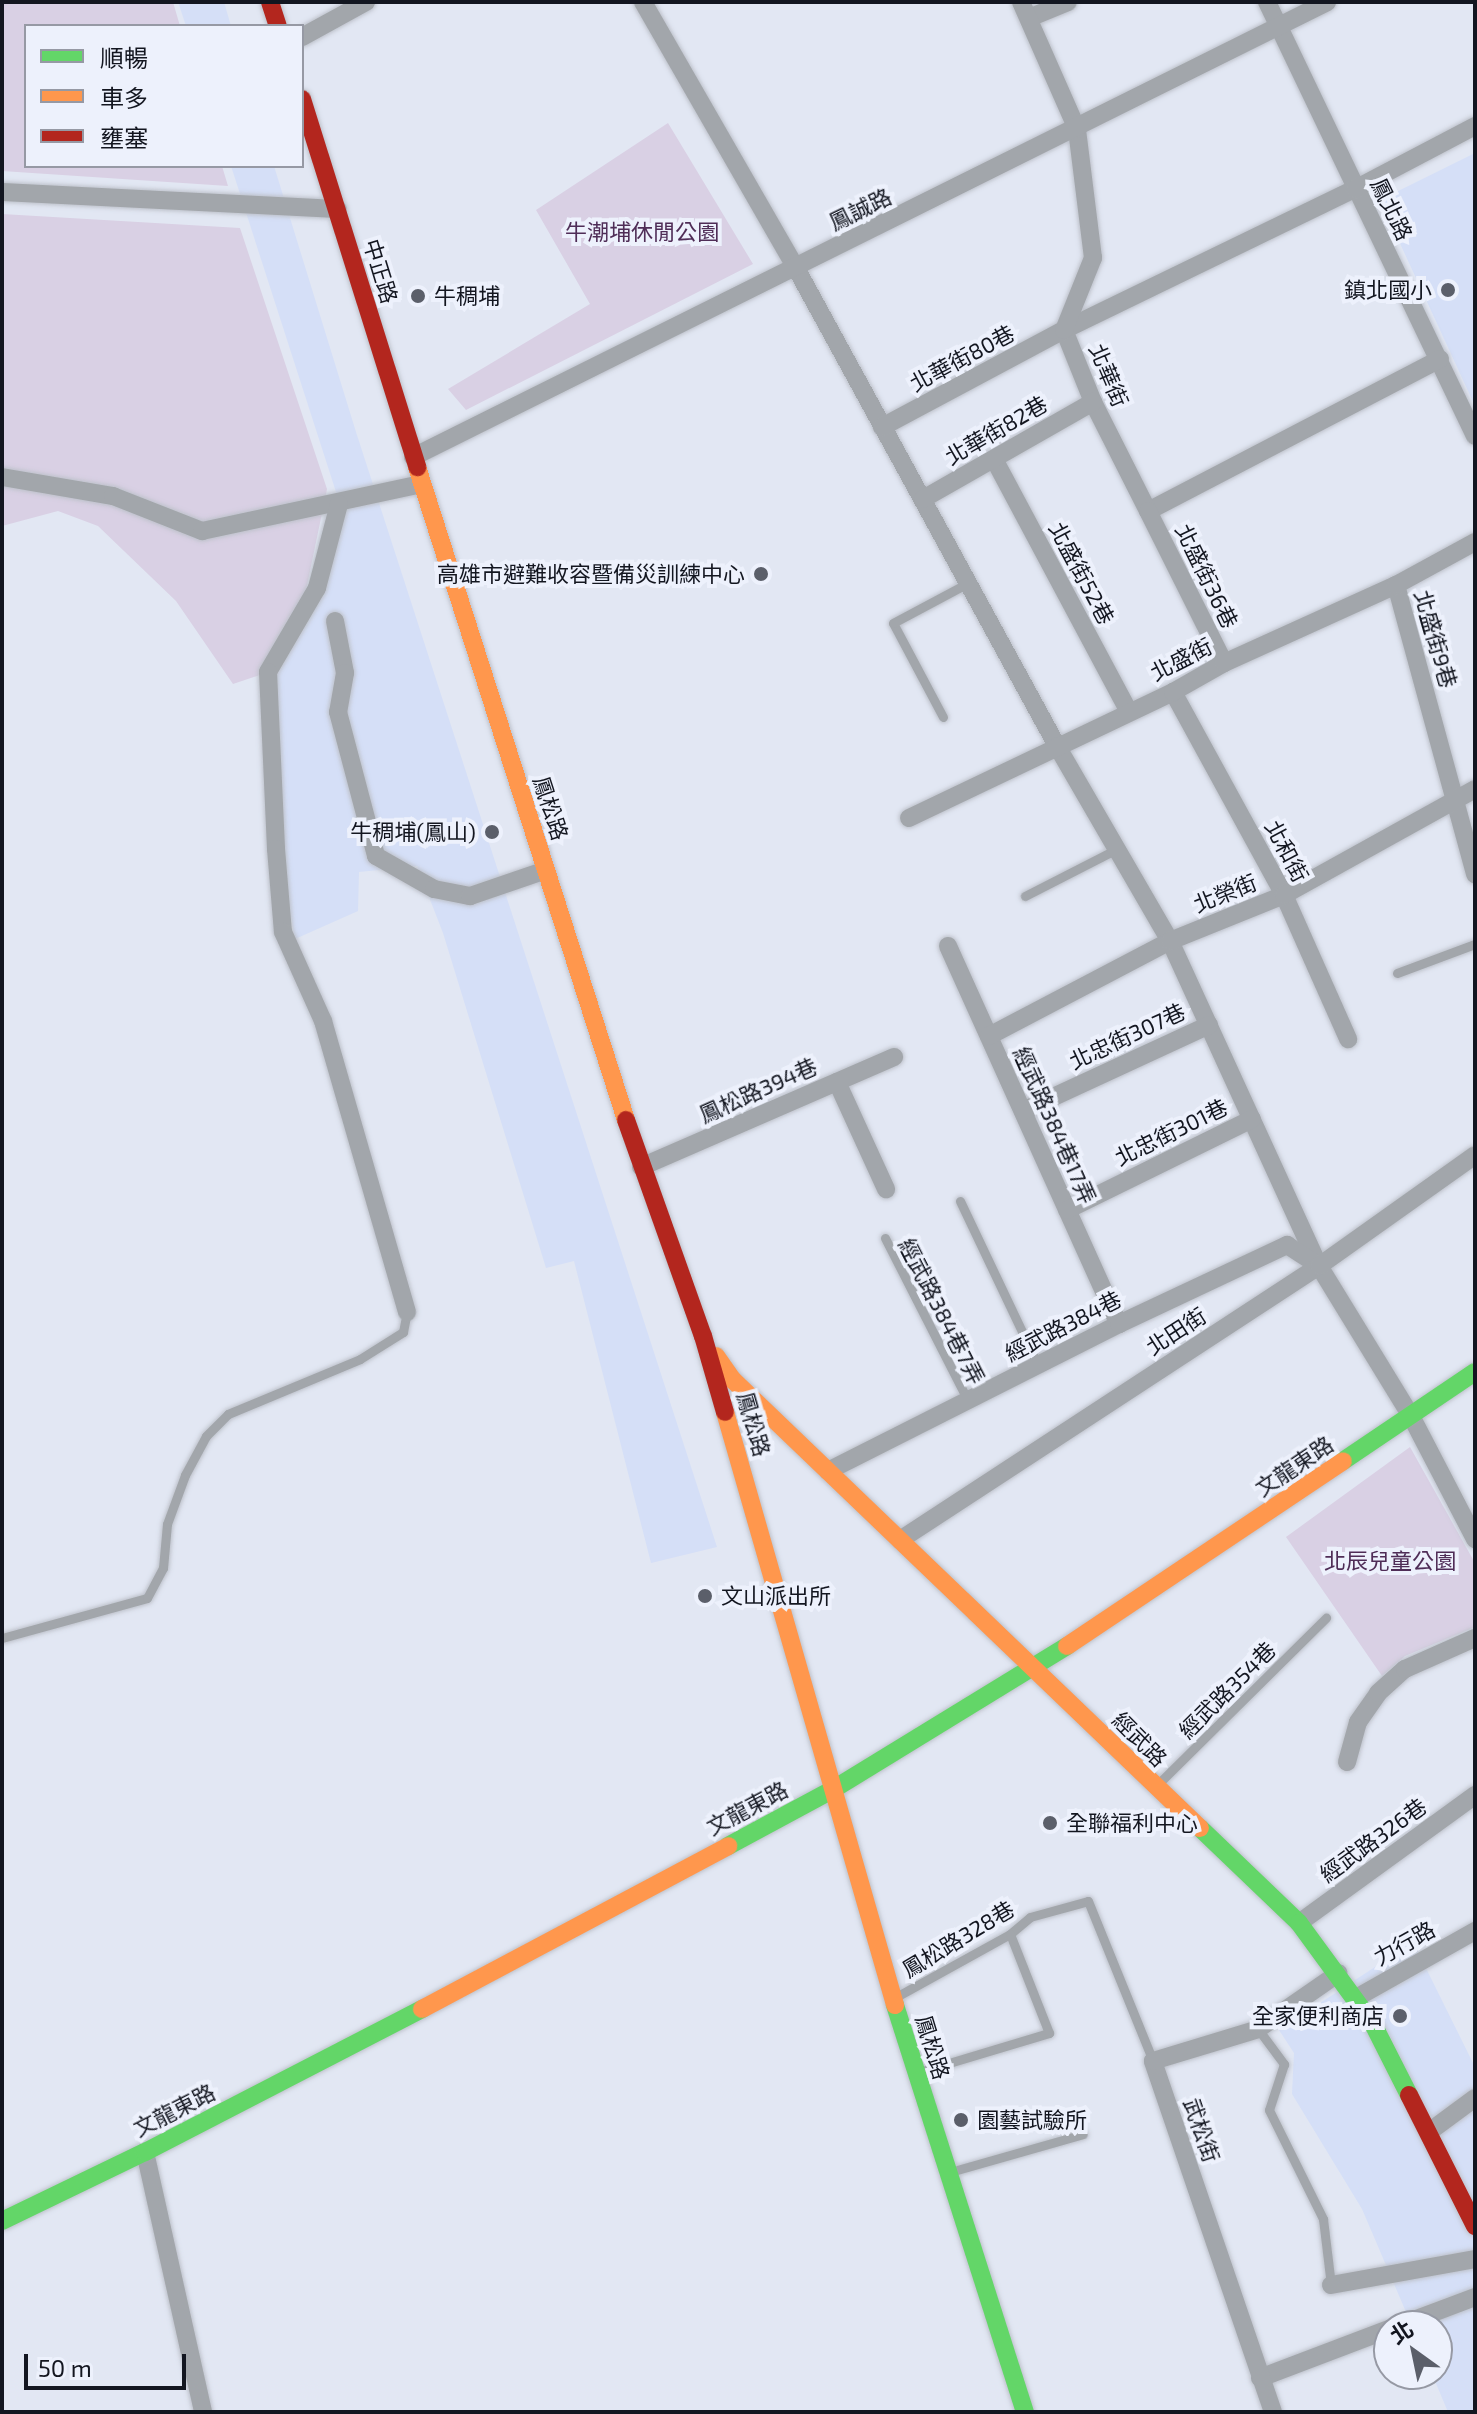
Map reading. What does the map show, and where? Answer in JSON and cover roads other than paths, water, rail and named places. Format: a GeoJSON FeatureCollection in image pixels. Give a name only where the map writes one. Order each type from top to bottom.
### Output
{"type":"FeatureCollection","features":[{"type":"Feature","properties":{"kind":"street"},"geometry":{"type":"LineString","coordinates":[[270,2],[277,24]]}},
{"type":"Feature","properties":{"kind":"street"},"geometry":{"type":"LineString","coordinates":[[304,36],[366,2]]}},
{"type":"Feature","properties":{"kind":"street"},"geometry":{"type":"LineString","coordinates":[[643,2],[796,268],[1057,746],[1170,941],[1319,1266],[1411,1416],[1475,1539]]}},
{"type":"Feature","properties":{"kind":"street"},"geometry":{"type":"LineString","coordinates":[[1064,330],[1093,258],[1077,129],[1025,10],[1068,2]]}},
{"type":"Feature","properties":{"kind":"street","name":"鳳北路"},"geometry":{"type":"LineString","coordinates":[[1267,2],[1475,436]]}},
{"type":"Feature","properties":{"kind":"street","name":"鳳誠路"},"geometry":{"type":"LineString","coordinates":[[413,457],[1327,2]]}},
{"type":"Feature","properties":{"kind":"street","name":"中正路"},"geometry":{"type":"LineString","coordinates":[[304,105],[413,457]]}},
{"type":"Feature","properties":{"kind":"street","name":"北華街"},"geometry":{"type":"LineString","coordinates":[[1148,511],[1093,402],[1064,330],[1355,189],[1475,126]]}},
{"type":"Feature","properties":{"kind":"street"},"geometry":{"type":"LineString","coordinates":[[2,192],[338,209]]}},
{"type":"Feature","properties":{"kind":"street","name":"北華街80巷"},"geometry":{"type":"LineString","coordinates":[[882,427],[1064,330]]}},
{"type":"Feature","properties":{"kind":"street"},"geometry":{"type":"LineString","coordinates":[[1148,511],[1440,359]]}},
{"type":"Feature","properties":{"kind":"street","name":"北華街82巷"},"geometry":{"type":"LineString","coordinates":[[923,499],[1093,402]]}},
{"type":"Feature","properties":{"kind":"street","name":"鳳松路"},"geometry":{"type":"LineString","coordinates":[[413,457],[641,1167],[703,1336],[832,1790],[845,1822],[893,1998],[946,2173],[1025,2412]]}},
{"type":"Feature","properties":{"kind":"street","name":"北盛街52巷"},"geometry":{"type":"LineString","coordinates":[[994,459],[1128,710]]}},
{"type":"Feature","properties":{"kind":"street"},"geometry":{"type":"LineString","coordinates":[[2,477],[113,496],[202,531],[422,484]]}},
{"type":"Feature","properties":{"kind":"street"},"geometry":{"type":"LineString","coordinates":[[339,504],[317,588],[268,672],[276,849],[283,932],[323,1021],[407,1312]]}},
{"type":"Feature","properties":{"kind":"street","name":"北盛街36巷"},"geometry":{"type":"LineString","coordinates":[[1148,511],[1224,663]]}},
{"type":"Feature","properties":{"kind":"street","name":"北盛街"},"geometry":{"type":"LineString","coordinates":[[909,818],[1128,710],[1173,692],[1224,663],[1396,585],[1475,542]]}},
{"type":"Feature","properties":{"kind":"street","name":"北盛街9巷"},"geometry":{"type":"LineString","coordinates":[[1396,585],[1475,874]]}},
{"type":"Feature","properties":{"kind":"street"},"geometry":{"type":"LineString","coordinates":[[335,621],[345,673],[338,712],[376,856],[434,889],[470,896],[546,870]]}},
{"type":"Feature","properties":{"kind":"street","name":"北和街"},"geometry":{"type":"LineString","coordinates":[[1173,692],[1284,895],[1348,1039]]}},
{"type":"Feature","properties":{"kind":"street","name":"北榮街"},"geometry":{"type":"LineString","coordinates":[[989,1036],[1170,941],[1284,895],[1475,789]]}},
{"type":"Feature","properties":{"kind":"street","name":"經武路384巷17弄"},"geometry":{"type":"LineString","coordinates":[[948,946],[1119,1324]]}},
{"type":"Feature","properties":{"kind":"street","name":"北忠街307巷"},"geometry":{"type":"LineString","coordinates":[[1023,1111],[1209,1025]]}},
{"type":"Feature","properties":{"kind":"street","name":"鳳松路394巷"},"geometry":{"type":"LineString","coordinates":[[641,1167],[894,1057]]}},
{"type":"Feature","properties":{"kind":"street"},"geometry":{"type":"LineString","coordinates":[[837,1082],[886,1189]]}},
{"type":"Feature","properties":{"kind":"street","name":"北忠街301巷"},"geometry":{"type":"LineString","coordinates":[[1067,1210],[1252,1119]]}},
{"type":"Feature","properties":{"kind":"street","name":"北田街"},"geometry":{"type":"LineString","coordinates":[[900,1540],[1319,1266],[1475,1155]]}},
{"type":"Feature","properties":{"kind":"street","name":"經武路384巷"},"geometry":{"type":"LineString","coordinates":[[828,1471],[1119,1324],[1287,1245],[1319,1266]]}},
{"type":"Feature","properties":{"kind":"street","name":"經武路"},"geometry":{"type":"LineString","coordinates":[[703,1336],[733,1380],[1035,1668],[1154,1788],[1299,1923],[1356,1998],[1429,2132],[1475,2226]]}},
{"type":"Feature","properties":{"kind":"street","name":"文龍東路"},"geometry":{"type":"LineString","coordinates":[[2,2221],[145,2152],[488,1975],[832,1790],[1035,1668],[1475,1372]]}},
{"type":"Feature","properties":{"kind":"street"},"geometry":{"type":"LineString","coordinates":[[1347,1762],[1358,1722],[1378,1693],[1405,1669],[1475,1638]]}},
{"type":"Feature","properties":{"kind":"street","name":"經武路326巷"},"geometry":{"type":"LineString","coordinates":[[1299,1923],[1475,1795]]}},
{"type":"Feature","properties":{"kind":"street","name":"力行路"},"geometry":{"type":"LineString","coordinates":[[1356,1998],[1475,1931]]}},
{"type":"Feature","properties":{"kind":"street"},"geometry":{"type":"LineString","coordinates":[[1153,2061],[1258,2029],[1339,1973]]}},
{"type":"Feature","properties":{"kind":"street","name":"武松街"},"geometry":{"type":"LineString","coordinates":[[1153,2061],[1273,2412]]}},
{"type":"Feature","properties":{"kind":"street"},"geometry":{"type":"LineString","coordinates":[[1429,2132],[1475,2098]]}},
{"type":"Feature","properties":{"kind":"street"},"geometry":{"type":"LineString","coordinates":[[145,2152],[203,2412]]}},
{"type":"Feature","properties":{"kind":"street"},"geometry":{"type":"LineString","coordinates":[[1331,2285],[1475,2259]]}},
{"type":"Feature","properties":{"kind":"street"},"geometry":{"type":"LineString","coordinates":[[1440,2310],[1475,2297]]}},
{"type":"Feature","properties":{"kind":"street"},"geometry":{"type":"LineString","coordinates":[[1260,2378],[1373,2335]]}},
{"type":"Feature","properties":{"kind":"lane"},"geometry":{"type":"LineString","coordinates":[[943,717],[893,623],[968,583]]}},
{"type":"Feature","properties":{"kind":"lane"},"geometry":{"type":"LineString","coordinates":[[1025,896],[1117,849]]}},
{"type":"Feature","properties":{"kind":"lane"},"geometry":{"type":"LineString","coordinates":[[1397,973],[1475,944]]}},
{"type":"Feature","properties":{"kind":"lane"},"geometry":{"type":"LineString","coordinates":[[960,1201],[1038,1365]]}},
{"type":"Feature","properties":{"kind":"lane","name":"經武路384巷7弄"},"geometry":{"type":"LineString","coordinates":[[885,1238],[968,1401]]}},
{"type":"Feature","properties":{"kind":"lane"},"geometry":{"type":"LineString","coordinates":[[2,1638],[147,1598],[163,1568],[167,1524],[185,1475],[206,1436],[228,1414],[360,1359],[382,1346],[403,1332],[407,1312]]}},
{"type":"Feature","properties":{"kind":"lane","name":"經武路354巷"},"geometry":{"type":"LineString","coordinates":[[1154,1788],[1326,1618]]}},
{"type":"Feature","properties":{"kind":"lane","name":"鳳松路328巷"},"geometry":{"type":"LineString","coordinates":[[893,1998],[1010,1934],[1030,1917],[1088,1901],[1153,2061]]}},
{"type":"Feature","properties":{"kind":"lane"},"geometry":{"type":"LineString","coordinates":[[916,2073],[1049,2033],[1010,1934]]}},
{"type":"Feature","properties":{"kind":"lane"},"geometry":{"type":"LineString","coordinates":[[1258,2029],[1284,2064],[1269,2110],[1323,2219],[1331,2285]]}},
{"type":"Feature","properties":{"kind":"lane"},"geometry":{"type":"LineString","coordinates":[[946,2173],[1083,2134]]}},
{"type":"Feature","properties":{"kind":"place","name":"鎮北國小"},"geometry":{"type":"Point","coordinates":[1448,290]}},
{"type":"Feature","properties":{"kind":"place","name":"牛稠埔"},"geometry":{"type":"Point","coordinates":[418,296]}},
{"type":"Feature","properties":{"kind":"place","name":"高雄市避難收容暨備災訓練中心"},"geometry":{"type":"Point","coordinates":[761,574]}},
{"type":"Feature","properties":{"kind":"place","name":"牛稠埔(鳳山)"},"geometry":{"type":"Point","coordinates":[492,832]}},
{"type":"Feature","properties":{"kind":"place","name":"文山派出所"},"geometry":{"type":"Point","coordinates":[705,1596]}},
{"type":"Feature","properties":{"kind":"place","name":"全聯福利中心"},"geometry":{"type":"Point","coordinates":[1050,1823]}},
{"type":"Feature","properties":{"kind":"place","name":"全家便利商店"},"geometry":{"type":"Point","coordinates":[1400,2016]}},
{"type":"Feature","properties":{"kind":"place","name":"園藝試驗所"},"geometry":{"type":"Point","coordinates":[961,2120]}},
{"type":"Feature","properties":{"kind":"park label","name":"牛潮埔休閒公園"},"geometry":{"type":"Point","coordinates":[642,232]}},
{"type":"Feature","properties":{"kind":"park label","name":"北辰兒童公園"},"geometry":{"type":"Point","coordinates":[1390,1561]}}]}
